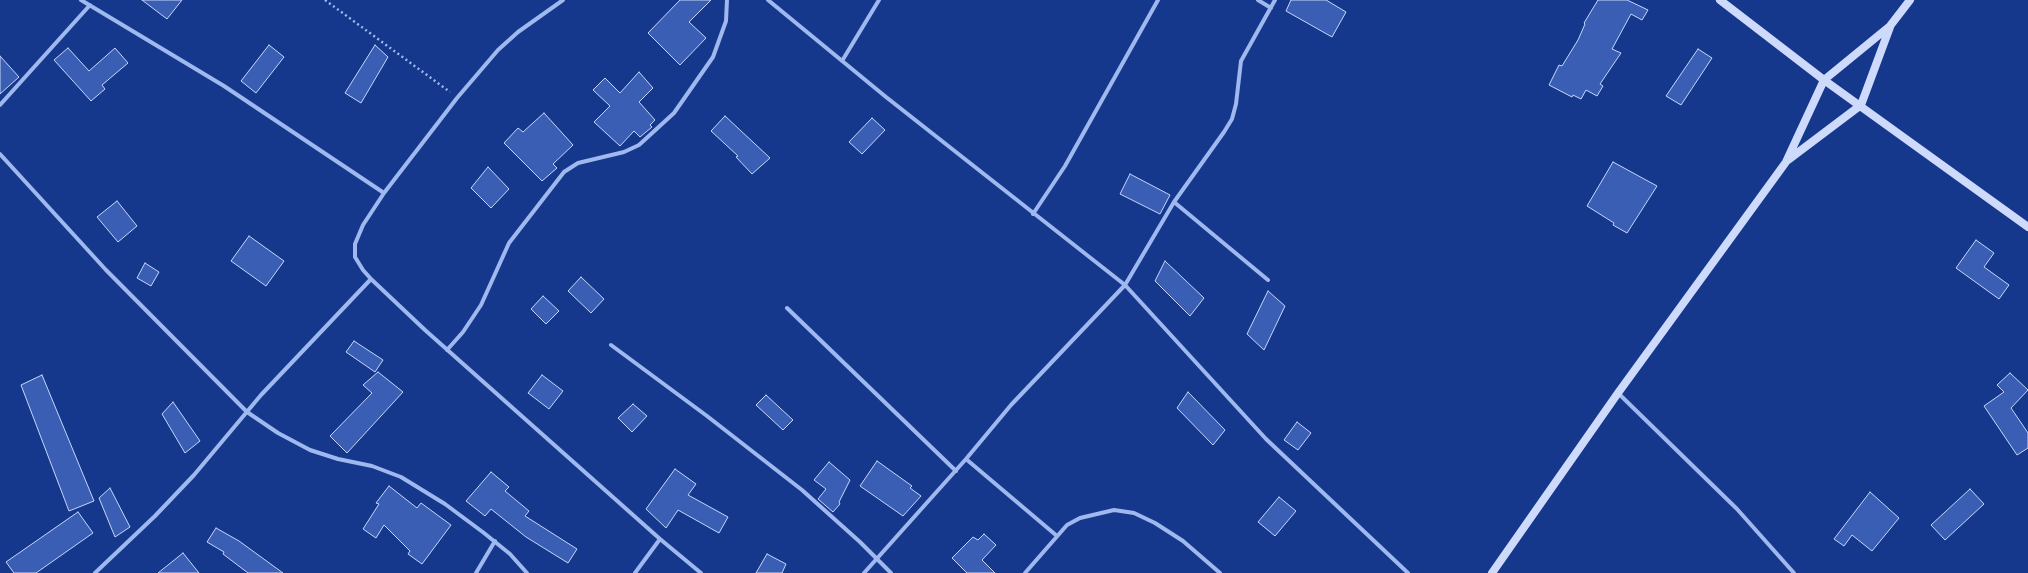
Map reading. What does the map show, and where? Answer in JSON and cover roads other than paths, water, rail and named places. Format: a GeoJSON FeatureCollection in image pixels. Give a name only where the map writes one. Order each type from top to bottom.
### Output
{"type":"FeatureCollection","features":[{"type":"Feature","properties":{"kind":"main road"},"geometry":{"type":"LineString","coordinates":[[1721,0],[1824,80],[1861,105],[2028,227]]}},
{"type":"Feature","properties":{"kind":"main road"},"geometry":{"type":"LineString","coordinates":[[1492,573],[1618,393],[1786,162],[1824,80],[1890,26],[1910,0]]}},
{"type":"Feature","properties":{"kind":"main road"},"geometry":{"type":"LineString","coordinates":[[1786,162],[1861,105],[1890,26]]}},
{"type":"Feature","properties":{"kind":"street"},"geometry":{"type":"LineString","coordinates":[[81,0],[224,86],[384,193]]}},
{"type":"Feature","properties":{"kind":"street"},"geometry":{"type":"LineString","coordinates":[[563,0],[518,32],[498,50],[457,98],[384,193],[363,225],[355,244],[355,257],[371,279],[447,350],[660,539],[701,573]]}},
{"type":"Feature","properties":{"kind":"street"},"geometry":{"type":"LineString","coordinates":[[447,350],[463,332],[481,305],[509,244],[564,172],[578,163],[624,152],[639,145],[674,113],[713,57],[726,21],[728,0]]}},
{"type":"Feature","properties":{"kind":"street"},"geometry":{"type":"LineString","coordinates":[[768,0],[1033,214],[1125,285],[1266,439],[1408,573]]}},
{"type":"Feature","properties":{"kind":"street"},"geometry":{"type":"LineString","coordinates":[[842,61],[879,0]]}},
{"type":"Feature","properties":{"kind":"street"},"geometry":{"type":"LineString","coordinates":[[1033,214],[1065,166],[1158,0]]}},
{"type":"Feature","properties":{"kind":"street"},"geometry":{"type":"LineString","coordinates":[[1258,0],[1271,8]]}},
{"type":"Feature","properties":{"kind":"street"},"geometry":{"type":"LineString","coordinates":[[864,573],[956,471],[1011,405],[1125,285],[1174,202],[1232,119],[1236,104],[1241,61],[1262,20],[1275,0]]}},
{"type":"Feature","properties":{"kind":"street"},"geometry":{"type":"LineString","coordinates":[[0,105],[90,5]]}},
{"type":"Feature","properties":{"kind":"street"},"geometry":{"type":"LineString","coordinates":[[0,154],[106,270],[247,412],[310,450],[338,459],[372,466],[401,477],[445,504],[495,542],[510,554],[527,573]]}},
{"type":"Feature","properties":{"kind":"street"},"geometry":{"type":"LineString","coordinates":[[1174,202],[1268,280]]}},
{"type":"Feature","properties":{"kind":"street"},"geometry":{"type":"LineString","coordinates":[[95,573],[155,516],[194,475],[247,412],[371,279]]}},
{"type":"Feature","properties":{"kind":"street"},"geometry":{"type":"LineString","coordinates":[[787,308],[956,471]]}},
{"type":"Feature","properties":{"kind":"street"},"geometry":{"type":"LineString","coordinates":[[611,345],[781,474],[878,559],[891,573]]}},
{"type":"Feature","properties":{"kind":"street"},"geometry":{"type":"LineString","coordinates":[[1618,393],[1736,509],[1794,573]]}},
{"type":"Feature","properties":{"kind":"street"},"geometry":{"type":"LineString","coordinates":[[966,459],[1057,536]]}},
{"type":"Feature","properties":{"kind":"street"},"geometry":{"type":"LineString","coordinates":[[1024,573],[1067,525],[1080,518],[1114,510],[1134,513],[1155,523],[1183,541],[1220,573]]}},
{"type":"Feature","properties":{"kind":"street"},"geometry":{"type":"LineString","coordinates":[[635,573],[660,539]]}},
{"type":"Feature","properties":{"kind":"street"},"geometry":{"type":"LineString","coordinates":[[476,573],[495,542]]}}]}
